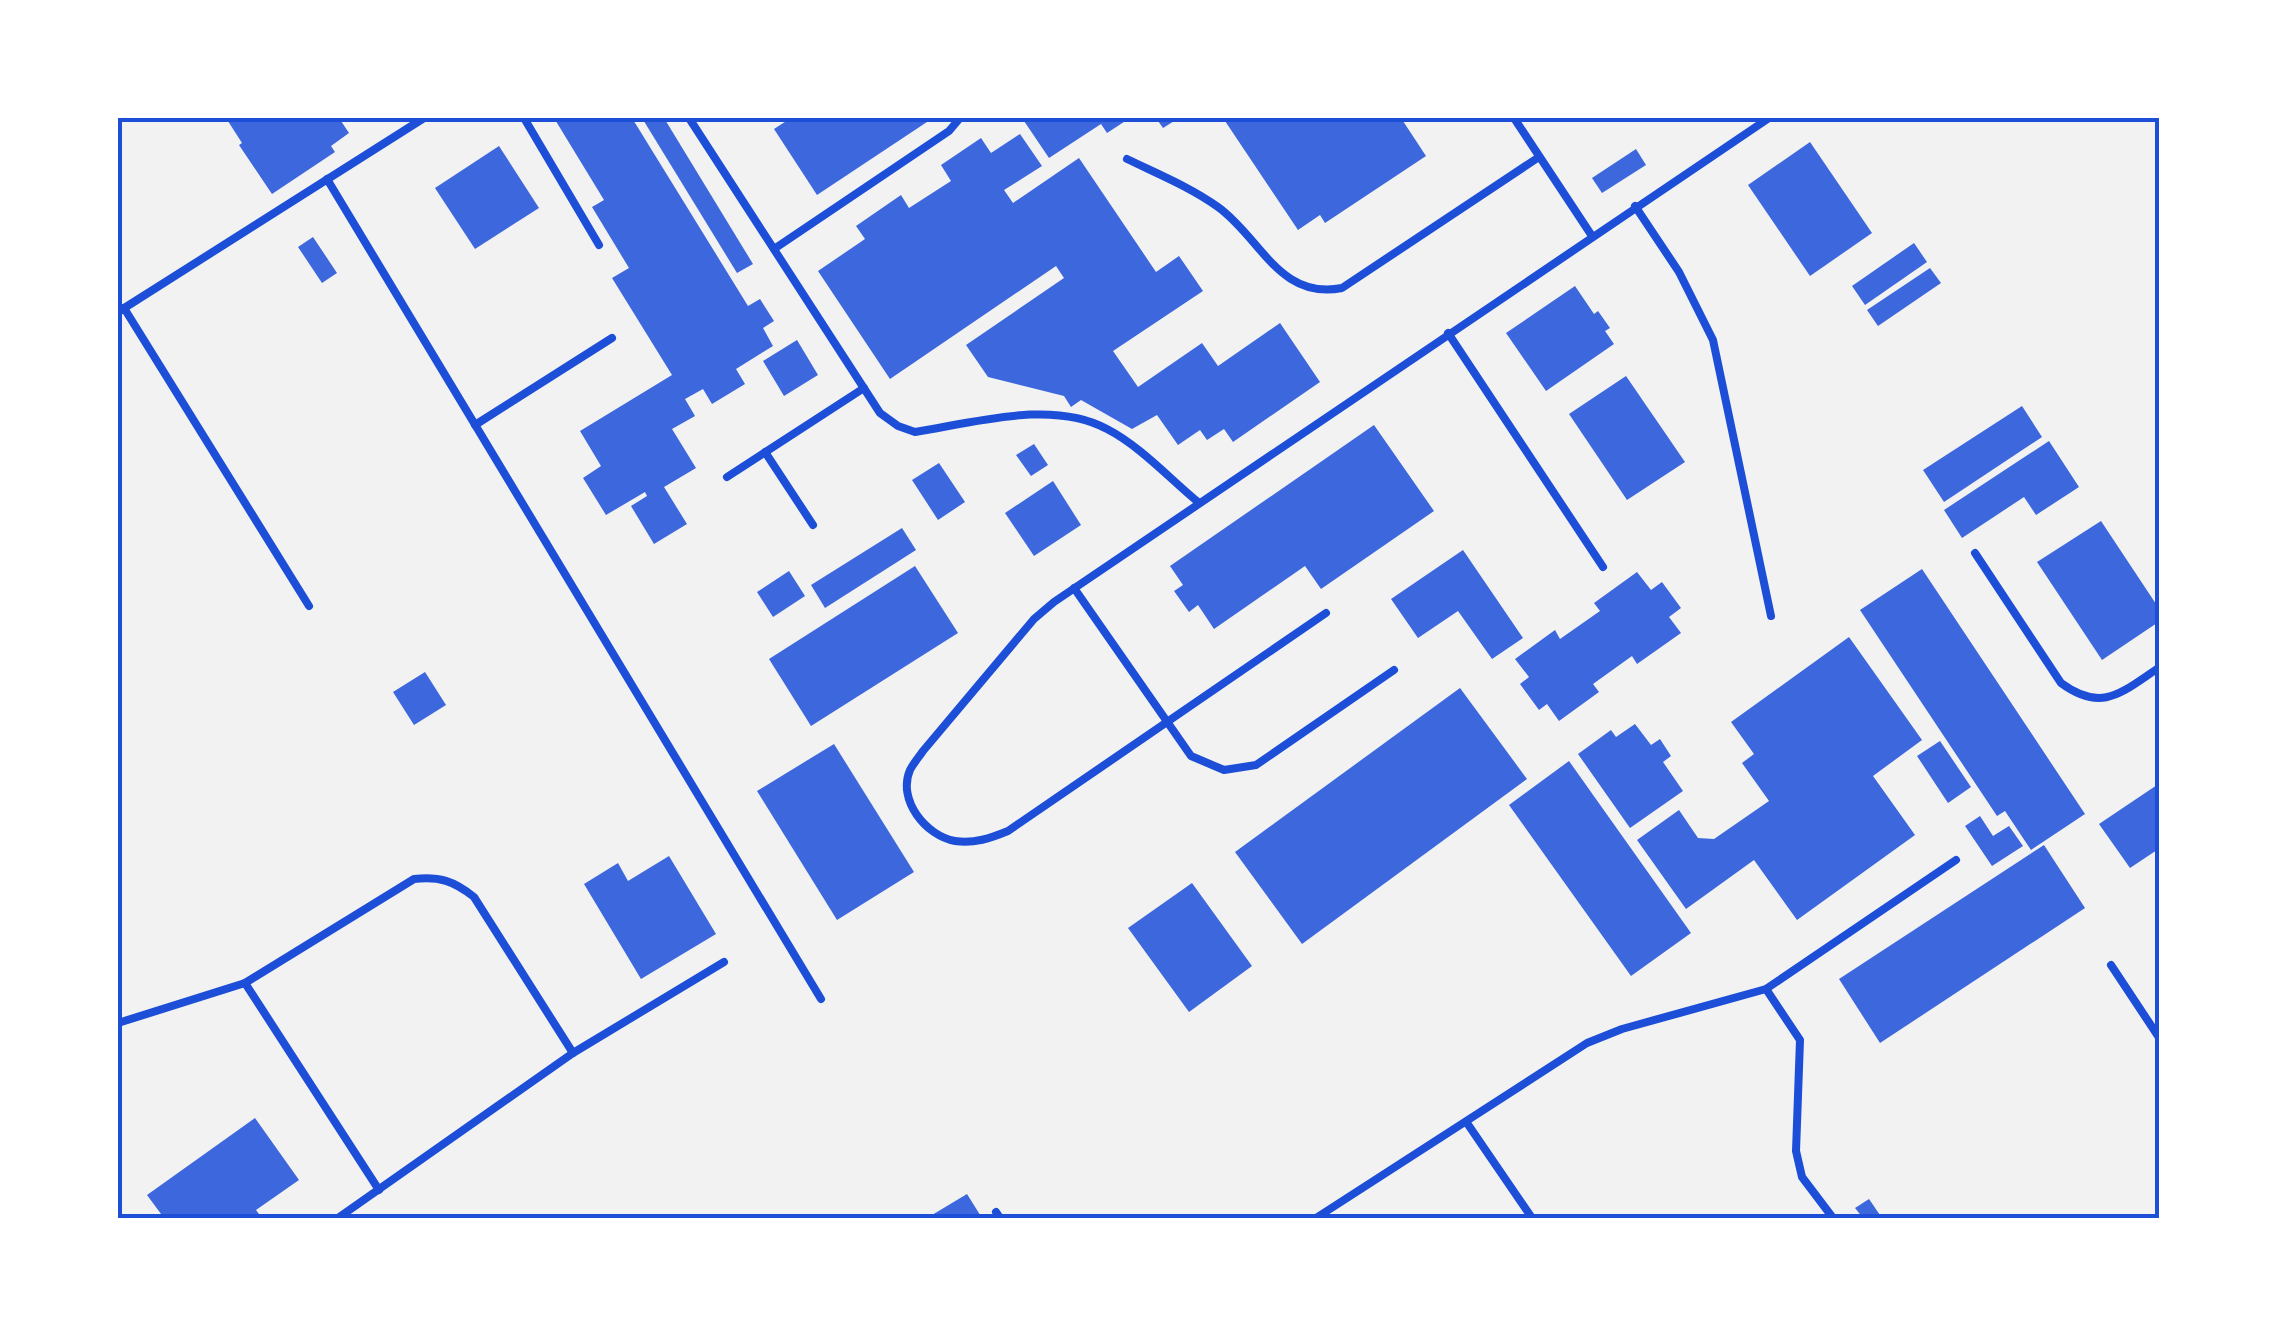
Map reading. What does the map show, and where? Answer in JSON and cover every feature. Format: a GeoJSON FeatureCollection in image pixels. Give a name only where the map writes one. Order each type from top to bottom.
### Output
{"type":"FeatureCollection","features":[{"type":"Feature","properties":{"kind":"lane"},"geometry":{"type":"LineString","coordinates":[[309,606],[121,310],[424,118]]}},
{"type":"Feature","properties":{"kind":"lane"},"geometry":{"type":"LineString","coordinates":[[524,118],[598,245]]}},
{"type":"Feature","properties":{"kind":"lane"},"geometry":{"type":"LineString","coordinates":[[690,118],[880,413],[915,432],[1031,414],[1091,422],[1121,439],[1198,502]]}},
{"type":"Feature","properties":{"kind":"lane"},"geometry":{"type":"LineString","coordinates":[[774,249],[949,131],[960,118]]}},
{"type":"Feature","properties":{"kind":"lane"},"geometry":{"type":"LineString","coordinates":[[1514,118],[1592,236]]}},
{"type":"Feature","properties":{"kind":"lane"},"geometry":{"type":"LineString","coordinates":[[1326,613],[1008,831],[988,840],[950,840],[934,833],[910,806],[906,788],[909,772],[923,750],[1034,619],[1198,502],[1769,118]]}},
{"type":"Feature","properties":{"kind":"lane"},"geometry":{"type":"LineString","coordinates":[[1127,159],[1210,202],[1241,228],[1285,276],[1303,288],[1322,292],[1342,288],[1540,156]]}},
{"type":"Feature","properties":{"kind":"lane"},"geometry":{"type":"LineString","coordinates":[[327,179],[822,999]]}},
{"type":"Feature","properties":{"kind":"lane"},"geometry":{"type":"LineString","coordinates":[[1635,206],[1688,288],[1712,340],[1771,616]]}},
{"type":"Feature","properties":{"kind":"lane"},"geometry":{"type":"LineString","coordinates":[[1448,332],[1603,566]]}},
{"type":"Feature","properties":{"kind":"lane"},"geometry":{"type":"LineString","coordinates":[[475,425],[612,338]]}},
{"type":"Feature","properties":{"kind":"lane"},"geometry":{"type":"LineString","coordinates":[[727,477],[864,388]]}},
{"type":"Feature","properties":{"kind":"lane"},"geometry":{"type":"LineString","coordinates":[[765,452],[813,525]]}},
{"type":"Feature","properties":{"kind":"lane"},"geometry":{"type":"LineString","coordinates":[[1976,554],[2061,684],[2074,693],[2111,698],[2160,666]]}},
{"type":"Feature","properties":{"kind":"lane"},"geometry":{"type":"LineString","coordinates":[[1074,588],[1191,756],[1207,766],[1224,770],[1256,765],[1394,670]]}},
{"type":"Feature","properties":{"kind":"lane"},"geometry":{"type":"LineString","coordinates":[[1316,1218],[1587,1044],[1622,1029],[1766,989],[1956,860]]}},
{"type":"Feature","properties":{"kind":"lane"},"geometry":{"type":"LineString","coordinates":[[118,1022],[245,983],[414,880],[434,877],[457,883],[474,897],[573,1053]]}},
{"type":"Feature","properties":{"kind":"lane"},"geometry":{"type":"LineString","coordinates":[[338,1218],[573,1053],[724,962]]}},
{"type":"Feature","properties":{"kind":"lane"},"geometry":{"type":"LineString","coordinates":[[2110,965],[2160,1039]]}},
{"type":"Feature","properties":{"kind":"lane"},"geometry":{"type":"LineString","coordinates":[[245,983],[378,1190]]}},
{"type":"Feature","properties":{"kind":"lane"},"geometry":{"type":"LineString","coordinates":[[1766,989],[1800,1040],[1796,1151],[1802,1177],[1834,1218]]}},
{"type":"Feature","properties":{"kind":"lane"},"geometry":{"type":"LineString","coordinates":[[1467,1123],[1532,1218]]}},
{"type":"Feature","properties":{"kind":"building"},"geometry":{"type":"Polygon","coordinates":[[[226,118],[339,118],[349,133],[331,146],[335,152],[272,194],[226,118]]]}},
{"type":"Feature","properties":{"kind":"building"},"geometry":{"type":"Polygon","coordinates":[[[554,118],[632,118],[748,306],[760,299],[774,321],[763,328],[773,346],[736,369],[745,384],[712,404],[703,389],[685,399],[695,416],[672,429],[696,468],[664,487],[687,524],[654,544],[631,506],[647,496],[645,492],[606,515],[583,478],[601,466],[580,431],[672,375],[612,278],[629,268],[592,207],[604,200],[554,118]]]}},
{"type":"Feature","properties":{"kind":"building"},"geometry":{"type":"Polygon","coordinates":[[[642,118],[664,118],[753,264],[737,273],[642,118]]]}},
{"type":"Feature","properties":{"kind":"building"},"geometry":{"type":"Polygon","coordinates":[[[791,118],[933,118],[817,195],[774,129],[791,118]]]}},
{"type":"Feature","properties":{"kind":"building"},"geometry":{"type":"Polygon","coordinates":[[[1022,118],[1130,118],[1107,133],[1101,124],[1049,158],[1022,118]]]}},
{"type":"Feature","properties":{"kind":"building"},"geometry":{"type":"Polygon","coordinates":[[[1156,118],[1179,118],[1163,128],[1156,118]]]}},
{"type":"Feature","properties":{"kind":"building"},"geometry":{"type":"Polygon","coordinates":[[[1223,118],[1401,118],[1426,156],[1325,223],[1320,215],[1298,230],[1223,118]]]}},
{"type":"Feature","properties":{"kind":"building"},"geometry":{"type":"Polygon","coordinates":[[[1020,134],[1042,166],[1004,190],[1013,203],[1079,158],[1156,272],[1179,256],[1203,291],[1113,351],[1138,387],[1202,343],[1218,366],[1280,323],[1320,382],[1233,442],[1224,429],[1207,440],[1200,430],[1178,445],[1157,415],[1132,429],[1081,400],[1071,407],[1064,396],[988,377],[966,345],[1064,278],[1056,266],[890,379],[818,271],[865,239],[856,226],[901,195],[909,208],[951,181],[941,165],[981,138],[991,153],[1020,134]]]}},
{"type":"Feature","properties":{"kind":"building"},"geometry":{"type":"Polygon","coordinates":[[[1810,142],[1872,233],[1810,276],[1748,185],[1810,142]]]}},
{"type":"Feature","properties":{"kind":"building"},"geometry":{"type":"Polygon","coordinates":[[[499,146],[539,208],[475,249],[435,188],[499,146]]]}},
{"type":"Feature","properties":{"kind":"building"},"geometry":{"type":"Polygon","coordinates":[[[1636,149],[1646,165],[1602,193],[1592,178],[1636,149]]]}},
{"type":"Feature","properties":{"kind":"building"},"geometry":{"type":"Polygon","coordinates":[[[313,237],[337,273],[322,283],[298,247],[313,237]]]}},
{"type":"Feature","properties":{"kind":"building"},"geometry":{"type":"Polygon","coordinates":[[[1914,243],[1927,262],[1865,305],[1852,286],[1914,243]]]}},
{"type":"Feature","properties":{"kind":"building"},"geometry":{"type":"Polygon","coordinates":[[[1930,268],[1941,283],[1878,326],[1867,310],[1930,268]]]}},
{"type":"Feature","properties":{"kind":"building"},"geometry":{"type":"Polygon","coordinates":[[[1575,286],[1594,314],[1598,311],[1610,328],[1605,331],[1614,344],[1546,391],[1506,333],[1575,286]]]}},
{"type":"Feature","properties":{"kind":"building"},"geometry":{"type":"Polygon","coordinates":[[[797,340],[818,375],[784,396],[763,361],[797,340]]]}},
{"type":"Feature","properties":{"kind":"building"},"geometry":{"type":"Polygon","coordinates":[[[1626,376],[1685,462],[1627,500],[1569,414],[1626,376]]]}},
{"type":"Feature","properties":{"kind":"building"},"geometry":{"type":"Polygon","coordinates":[[[2022,406],[2042,437],[1944,502],[1923,470],[2022,406]]]}},
{"type":"Feature","properties":{"kind":"building"},"geometry":{"type":"Polygon","coordinates":[[[1374,425],[1434,511],[1321,589],[1305,566],[1214,629],[1198,605],[1189,612],[1174,591],[1183,585],[1170,566],[1374,425]]]}},
{"type":"Feature","properties":{"kind":"building"},"geometry":{"type":"Polygon","coordinates":[[[2049,441],[2079,487],[2036,515],[2024,497],[1962,538],[1944,510],[2049,441]]]}},
{"type":"Feature","properties":{"kind":"building"},"geometry":{"type":"Polygon","coordinates":[[[1034,444],[1048,465],[1031,476],[1016,455],[1034,444]]]}},
{"type":"Feature","properties":{"kind":"building"},"geometry":{"type":"Polygon","coordinates":[[[939,463],[965,502],[938,520],[912,480],[939,463]]]}},
{"type":"Feature","properties":{"kind":"building"},"geometry":{"type":"Polygon","coordinates":[[[1053,481],[1081,525],[1034,556],[1005,513],[1053,481]]]}},
{"type":"Feature","properties":{"kind":"building"},"geometry":{"type":"Polygon","coordinates":[[[2101,521],[2160,610],[2160,621],[2102,660],[2037,562],[2101,521]]]}},
{"type":"Feature","properties":{"kind":"building"},"geometry":{"type":"Polygon","coordinates":[[[902,528],[916,550],[825,608],[811,585],[902,528]]]}},
{"type":"Feature","properties":{"kind":"building"},"geometry":{"type":"Polygon","coordinates":[[[1463,550],[1523,638],[1492,659],[1458,611],[1418,638],[1391,599],[1463,550]]]}},
{"type":"Feature","properties":{"kind":"building"},"geometry":{"type":"Polygon","coordinates":[[[915,566],[958,633],[811,726],[769,659],[915,566]]]}},
{"type":"Feature","properties":{"kind":"building"},"geometry":{"type":"Polygon","coordinates":[[[1922,569],[2085,814],[2031,850],[2005,811],[1997,816],[1860,610],[1922,569]]]}},
{"type":"Feature","properties":{"kind":"building"},"geometry":{"type":"Polygon","coordinates":[[[789,571],[805,596],[773,617],[757,592],[789,571]]]}},
{"type":"Feature","properties":{"kind":"building"},"geometry":{"type":"Polygon","coordinates":[[[1637,572],[1651,590],[1662,582],[1681,608],[1669,617],[1681,633],[1637,664],[1632,656],[1593,684],[1599,692],[1559,721],[1547,704],[1539,710],[1520,684],[1529,677],[1515,659],[1555,630],[1560,639],[1600,611],[1594,603],[1637,572]]]}},
{"type":"Feature","properties":{"kind":"building"},"geometry":{"type":"Polygon","coordinates":[[[1849,637],[1922,740],[1873,776],[1915,835],[1797,920],[1754,860],[1686,909],[1637,840],[1679,810],[1698,838],[1714,839],[1769,801],[1742,763],[1754,754],[1731,722],[1849,637]]]}},
{"type":"Feature","properties":{"kind":"building"},"geometry":{"type":"Polygon","coordinates":[[[425,672],[446,705],[414,725],[393,692],[425,672]]]}},
{"type":"Feature","properties":{"kind":"building"},"geometry":{"type":"Polygon","coordinates":[[[1460,688],[1527,779],[1302,944],[1235,852],[1460,688]]]}},
{"type":"Feature","properties":{"kind":"building"},"geometry":{"type":"Polygon","coordinates":[[[1635,724],[1651,745],[1660,739],[1671,756],[1663,762],[1683,791],[1630,828],[1578,754],[1611,730],[1616,737],[1635,724]]]}},
{"type":"Feature","properties":{"kind":"building"},"geometry":{"type":"Polygon","coordinates":[[[1940,741],[1971,787],[1948,803],[1917,756],[1940,741]]]}},
{"type":"Feature","properties":{"kind":"building"},"geometry":{"type":"Polygon","coordinates":[[[834,744],[914,872],[837,920],[757,791],[834,744]]]}},
{"type":"Feature","properties":{"kind":"building"},"geometry":{"type":"Polygon","coordinates":[[[1569,761],[1691,933],[1631,976],[1509,805],[1569,761]]]}},
{"type":"Feature","properties":{"kind":"building"},"geometry":{"type":"Polygon","coordinates":[[[2160,783],[2160,848],[2130,868],[2099,824],[2160,783]]]}},
{"type":"Feature","properties":{"kind":"building"},"geometry":{"type":"Polygon","coordinates":[[[1980,816],[1993,836],[2009,826],[2023,846],[1992,866],[1965,826],[1980,816]]]}},
{"type":"Feature","properties":{"kind":"building"},"geometry":{"type":"Polygon","coordinates":[[[2044,845],[2085,908],[1880,1043],[1839,979],[2044,845]]]}},
{"type":"Feature","properties":{"kind":"building"},"geometry":{"type":"Polygon","coordinates":[[[669,856],[716,934],[641,979],[584,884],[618,863],[628,881],[669,856]]]}},
{"type":"Feature","properties":{"kind":"building"},"geometry":{"type":"Polygon","coordinates":[[[1192,883],[1252,966],[1189,1012],[1128,928],[1192,883]]]}},
{"type":"Feature","properties":{"kind":"building"},"geometry":{"type":"Polygon","coordinates":[[[255,1118],[299,1180],[256,1210],[262,1218],[164,1218],[147,1195],[255,1118]]]}},
{"type":"Feature","properties":{"kind":"building"},"geometry":{"type":"Polygon","coordinates":[[[967,1194],[982,1218],[927,1218],[967,1194]]]}},
{"type":"Feature","properties":{"kind":"building"},"geometry":{"type":"Polygon","coordinates":[[[1869,1199],[1882,1218],[1863,1218],[1855,1208],[1869,1199]]]}}]}
